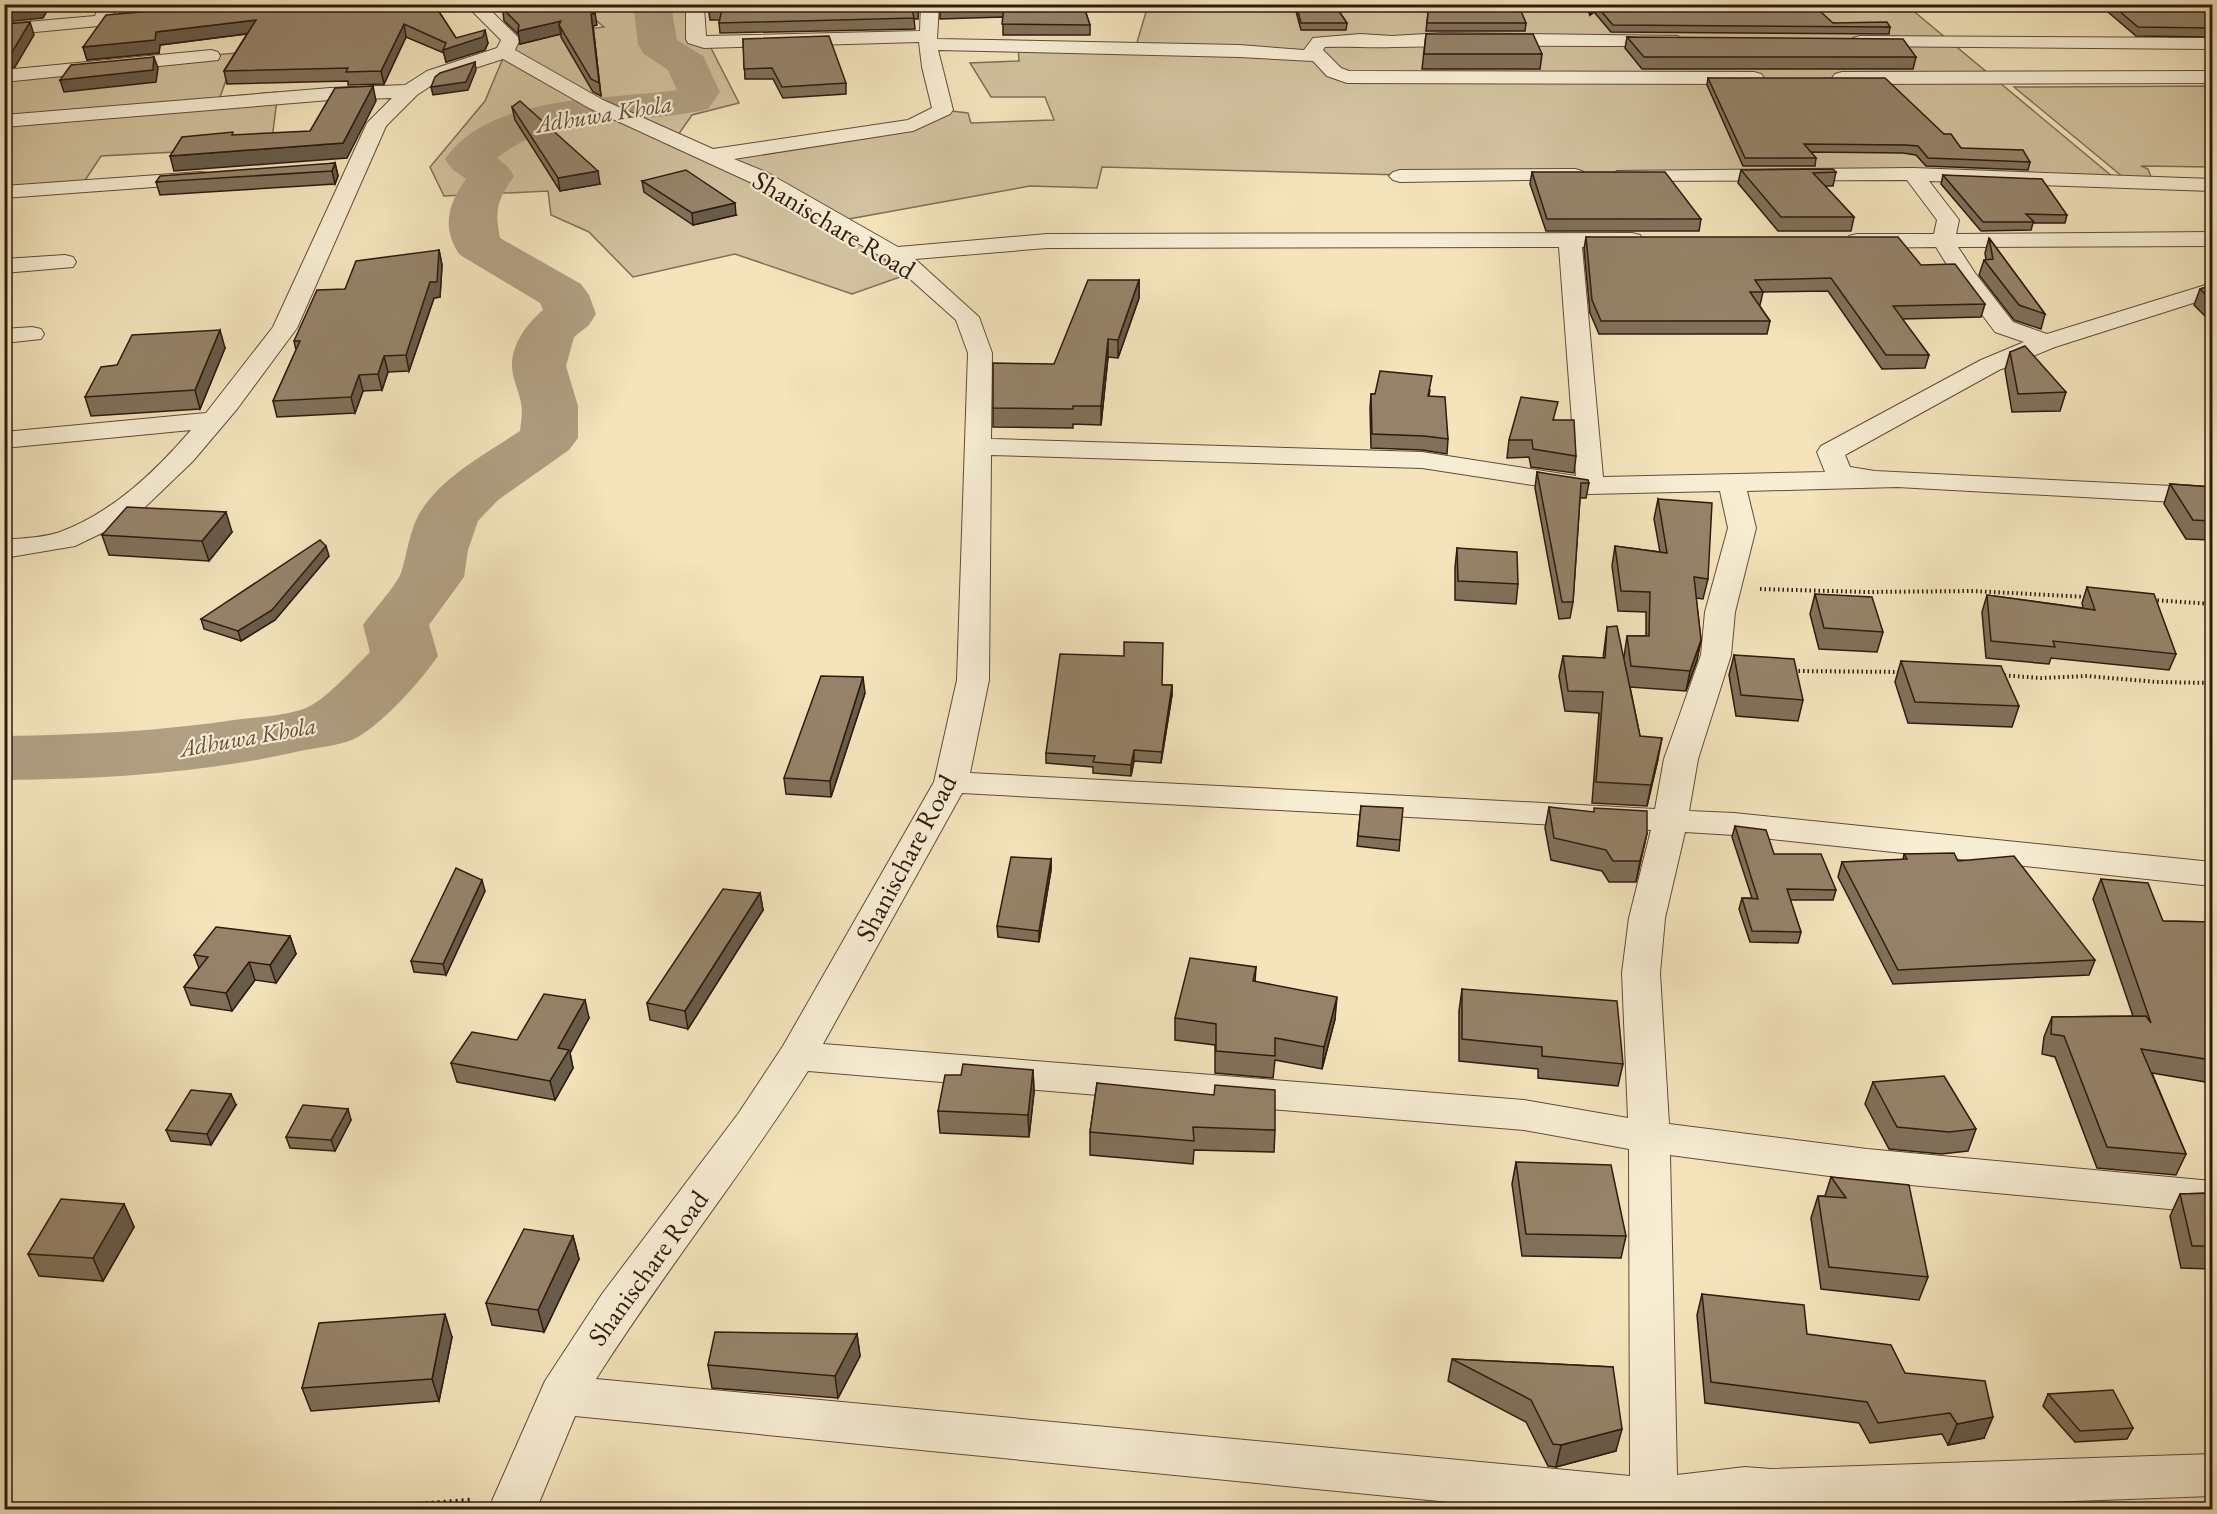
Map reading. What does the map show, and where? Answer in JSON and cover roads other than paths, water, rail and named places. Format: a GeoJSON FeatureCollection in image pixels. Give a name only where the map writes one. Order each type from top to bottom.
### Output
{"type":"FeatureCollection","features":[{"type":"Feature","properties":{"kind":"street"},"geometry":{"type":"LineString","coordinates":[[4,549],[65,540],[131,505],[184,455],[215,420],[285,328],[344,167],[377,123],[410,92],[434,75],[506,52],[511,39],[473,4]]}},
{"type":"Feature","properties":{"kind":"street"},"geometry":{"type":"LineString","coordinates":[[710,156],[913,125],[943,110],[931,67],[928,38],[930,4]]}},
{"type":"Feature","properties":{"kind":"street"},"geometry":{"type":"LineString","coordinates":[[1455,4],[1653,5]]}},
{"type":"Feature","properties":{"kind":"street"},"geometry":{"type":"LineString","coordinates":[[1756,5],[2212,5]]}},
{"type":"Feature","properties":{"kind":"street"},"geometry":{"type":"LineString","coordinates":[[718,7],[695,6],[695,39],[704,42],[928,38],[1318,56]]}},
{"type":"Feature","properties":{"kind":"street"},"geometry":{"type":"LineString","coordinates":[[4,30],[105,13],[125,19]]}},
{"type":"Feature","properties":{"kind":"street"},"geometry":{"type":"LineString","coordinates":[[928,38],[980,33]]}},
{"type":"Feature","properties":{"kind":"street"},"geometry":{"type":"LineString","coordinates":[[1684,41],[1442,39],[1392,42],[1360,40],[1320,42],[1313,50],[1334,72],[1347,77],[1767,78]]}},
{"type":"Feature","properties":{"kind":"street"},"geometry":{"type":"LineString","coordinates":[[1837,42],[2212,44]]}},
{"type":"Feature","properties":{"kind":"street","name":"Shanischare Road"},"geometry":{"type":"LineString","coordinates":[[506,52],[596,104],[760,178],[893,254],[967,317],[980,353],[974,680],[951,782],[797,1056],[752,1125],[618,1307],[561,1395],[515,1503]]}},
{"type":"Feature","properties":{"kind":"street"},"geometry":{"type":"LineString","coordinates":[[4,76],[211,56]]}},
{"type":"Feature","properties":{"kind":"street"},"geometry":{"type":"LineString","coordinates":[[1827,78],[2212,78]]}},
{"type":"Feature","properties":{"kind":"street"},"geometry":{"type":"LineString","coordinates":[[4,122],[330,94],[410,92]]}},
{"type":"Feature","properties":{"kind":"street"},"geometry":{"type":"LineString","coordinates":[[1913,174],[1947,220],[1942,241],[1965,276],[2004,327],[2046,342]]}},
{"type":"Feature","properties":{"kind":"street"},"geometry":{"type":"LineString","coordinates":[[1400,176],[1913,174],[2212,185]]}},
{"type":"Feature","properties":{"kind":"street"},"geometry":{"type":"LineString","coordinates":[[4,192],[218,177]]}},
{"type":"Feature","properties":{"kind":"street"},"geometry":{"type":"LineString","coordinates":[[1838,241],[2212,238]]}},
{"type":"Feature","properties":{"kind":"street"},"geometry":{"type":"LineString","coordinates":[[1570,240],[1590,486]]}},
{"type":"Feature","properties":{"kind":"street"},"geometry":{"type":"LineString","coordinates":[[893,254],[1047,241],[1651,240]]}},
{"type":"Feature","properties":{"kind":"street"},"geometry":{"type":"LineString","coordinates":[[4,266],[65,262]]}},
{"type":"Feature","properties":{"kind":"street"},"geometry":{"type":"LineString","coordinates":[[2212,290],[2046,342],[1990,365],[1830,452],[1839,474],[2212,496]]}},
{"type":"Feature","properties":{"kind":"street"},"geometry":{"type":"LineString","coordinates":[[4,336],[32,334]]}},
{"type":"Feature","properties":{"kind":"street"},"geometry":{"type":"LineString","coordinates":[[4,440],[215,420]]}},
{"type":"Feature","properties":{"kind":"street"},"geometry":{"type":"LineString","coordinates":[[977,447],[1422,460],[1590,486],[1897,479]]}},
{"type":"Feature","properties":{"kind":"street"},"geometry":{"type":"LineString","coordinates":[[1654,1500],[1649,1138],[1641,973],[1647,918],[1670,820],[1681,759],[1716,655],[1720,612],[1742,528],[1732,484]]}},
{"type":"Feature","properties":{"kind":"street"},"geometry":{"type":"LineString","coordinates":[[951,782],[1734,824],[2212,874]]}},
{"type":"Feature","properties":{"kind":"street"},"geometry":{"type":"LineString","coordinates":[[797,1056],[1524,1115],[1649,1138],[1758,1154],[2212,1197]]}},
{"type":"Feature","properties":{"kind":"street"},"geometry":{"type":"LineString","coordinates":[[561,1395],[1654,1500],[1745,1488],[1774,1500],[2212,1475]]}},
{"type":"Feature","properties":{"kind":"waterway","name":"Adhuwa Khola"},"geometry":{"type":"LineString","coordinates":[[4,758],[90,757],[180,750],[269,737],[332,723],[369,693],[404,656],[396,625],[432,577],[437,550],[449,516],[477,487],[549,438],[550,406],[539,366],[544,345],[551,330],[570,314],[563,295],[477,245],[473,208],[491,176],[468,159],[491,140],[517,127],[545,119],[574,113],[693,100],[699,92],[689,73],[688,65],[658,45],[653,11],[648,4]]}}]}
